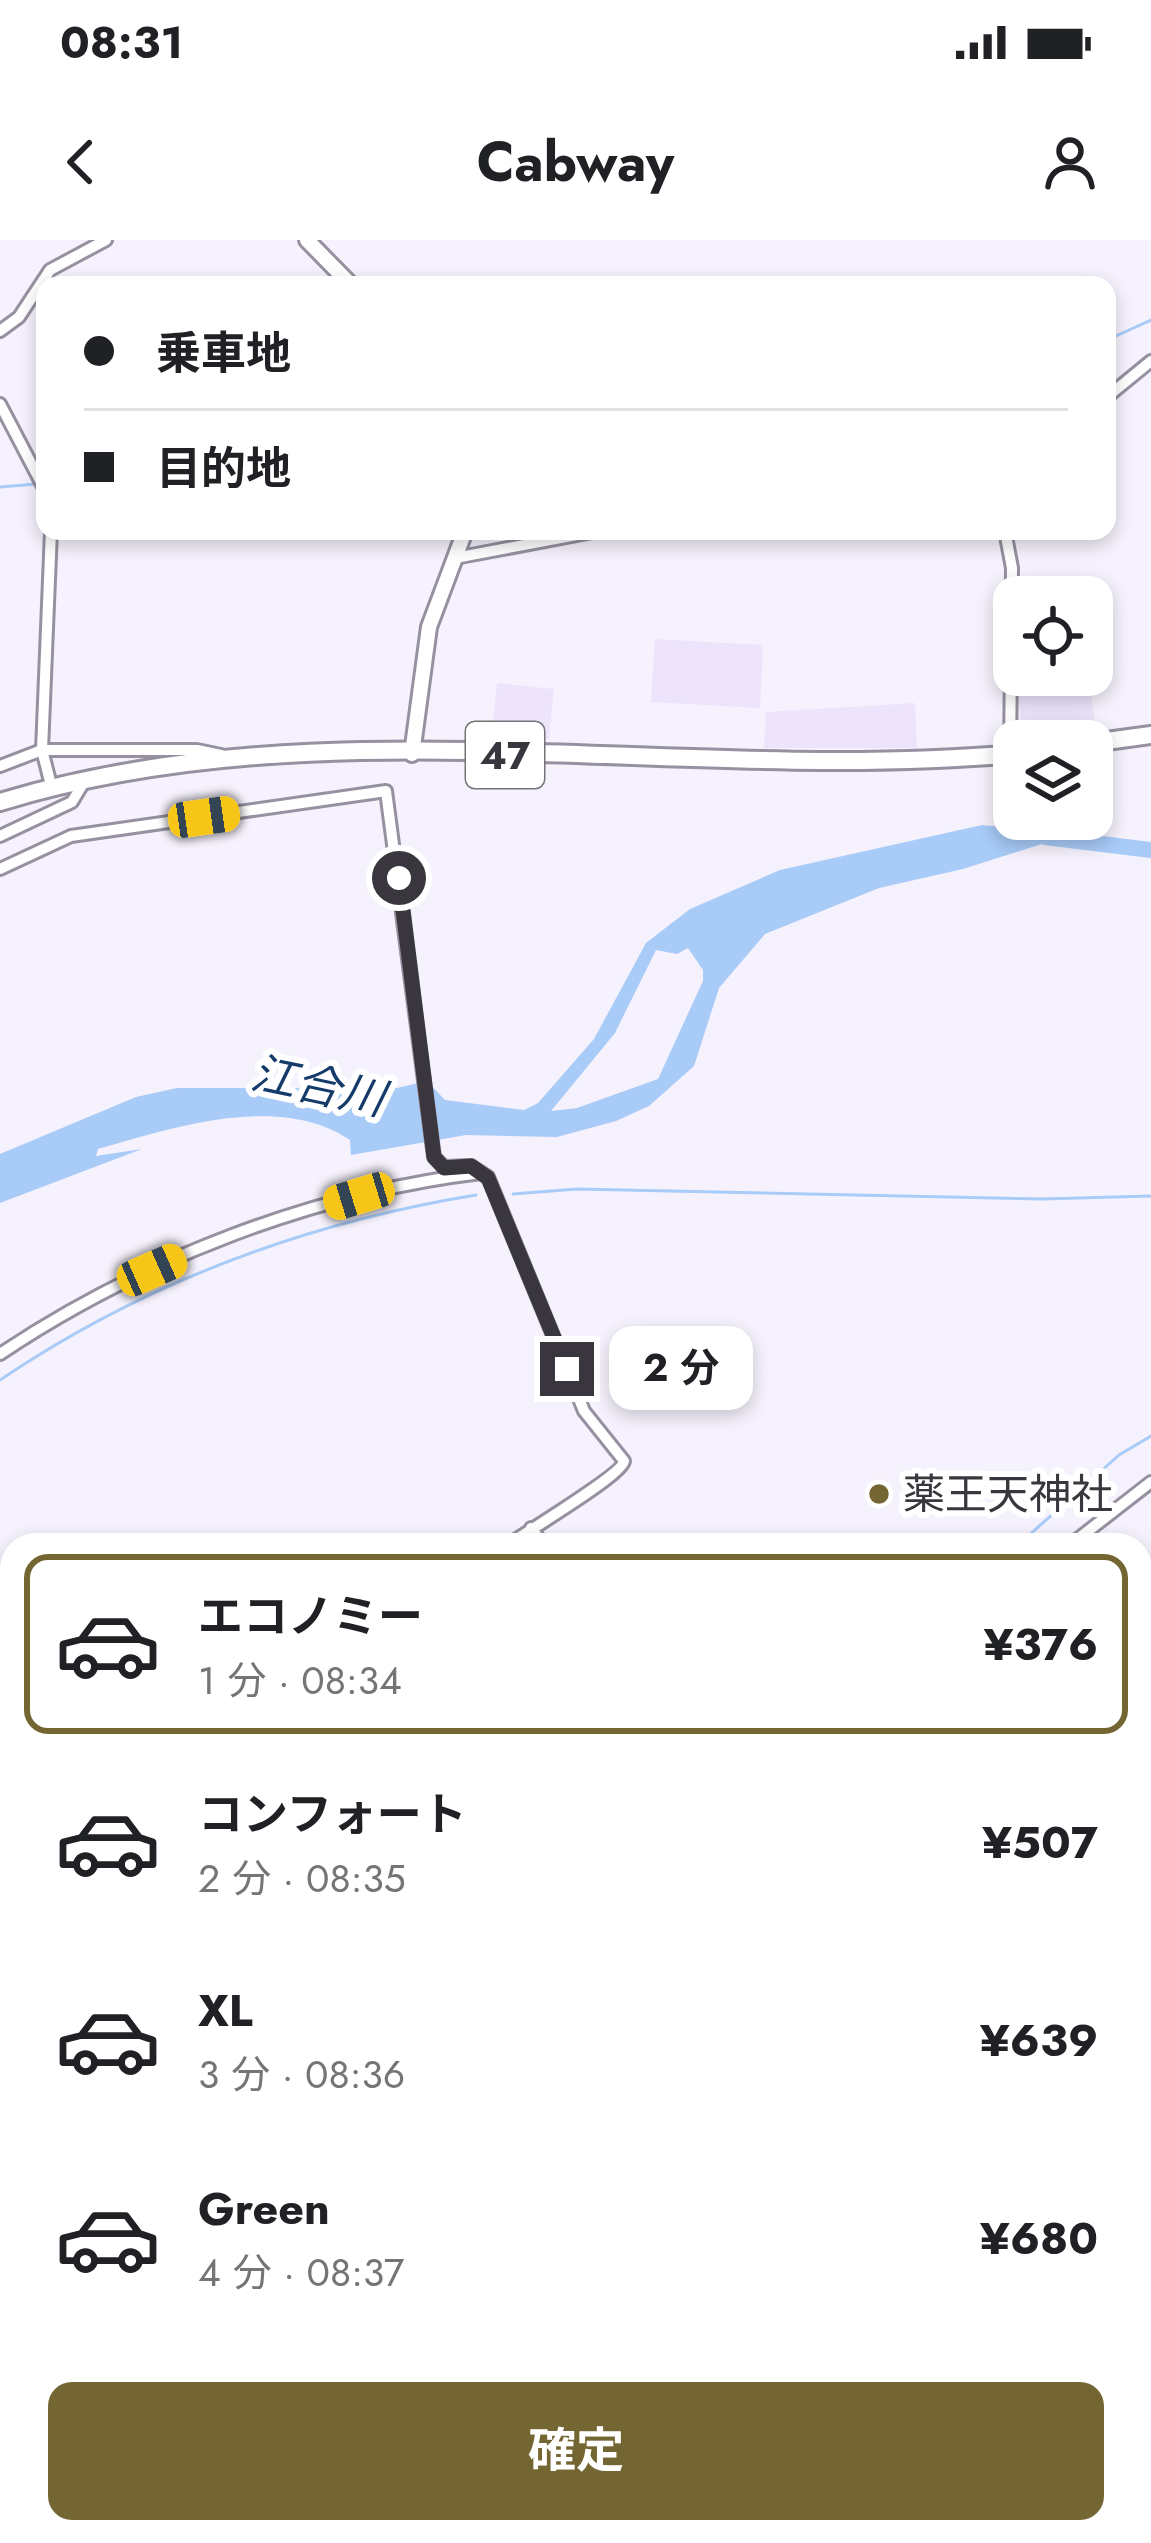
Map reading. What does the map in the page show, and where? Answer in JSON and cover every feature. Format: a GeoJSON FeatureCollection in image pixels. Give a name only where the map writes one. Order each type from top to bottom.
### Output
{"type":"FeatureCollection","features":[{"type":"Feature","properties":{"kind":"highway"},"geometry":{"type":"LineString","coordinates":[[1113,740],[1151,735]]}},
{"type":"Feature","properties":{"kind":"highway","name":"47"},"geometry":{"type":"LineString","coordinates":[[0,802],[84,782],[234,760],[412,754],[790,762],[993,755]]}},
{"type":"Feature","properties":{"kind":"main road"},"geometry":{"type":"LineString","coordinates":[[307,240],[342,276]]}},
{"type":"Feature","properties":{"kind":"main road"},"geometry":{"type":"LineString","coordinates":[[412,754],[424,649],[462,540]]}},
{"type":"Feature","properties":{"kind":"street"},"geometry":{"type":"LineString","coordinates":[[46,276],[106,240]]}},
{"type":"Feature","properties":{"kind":"street"},"geometry":{"type":"LineString","coordinates":[[0,332],[19,317],[36,291]]}},
{"type":"Feature","properties":{"kind":"street"},"geometry":{"type":"LineString","coordinates":[[1116,390],[1151,361]]}},
{"type":"Feature","properties":{"kind":"street"},"geometry":{"type":"LineString","coordinates":[[0,404],[36,472]]}},
{"type":"Feature","properties":{"kind":"street"},"geometry":{"type":"LineString","coordinates":[[51,540],[42,749],[52,789]]}},
{"type":"Feature","properties":{"kind":"street"},"geometry":{"type":"LineString","coordinates":[[455,558],[550,540]]}},
{"type":"Feature","properties":{"kind":"street"},"geometry":{"type":"LineString","coordinates":[[1007,540],[1012,568],[1012,720]]}},
{"type":"Feature","properties":{"kind":"street"},"geometry":{"type":"LineString","coordinates":[[0,766],[42,749],[197,750],[234,760]]}},
{"type":"Feature","properties":{"kind":"street"},"geometry":{"type":"LineString","coordinates":[[0,836],[72,802],[84,782]]}},
{"type":"Feature","properties":{"kind":"street"},"geometry":{"type":"LineString","coordinates":[[0,869],[70,836],[382,790],[389,801],[434,1157],[444,1168],[471,1166],[484,1173],[584,1411],[624,1461],[620,1474],[524,1533]]}},
{"type":"Feature","properties":{"kind":"street"},"geometry":{"type":"LineString","coordinates":[[0,1354],[119,1285],[255,1228],[359,1196],[484,1173]]}},
{"type":"Feature","properties":{"kind":"street"},"geometry":{"type":"LineString","coordinates":[[1085,1533],[1151,1482]]}},
{"type":"Feature","properties":{"kind":"street"},"geometry":{"type":"LineString","coordinates":[[531,1528],[535,1533]]}},
{"type":"Feature","properties":{"kind":"shaded area"},"geometry":{"type":"Polygon","coordinates":[[[655,639],[763,645],[760,708],[651,702],[655,639]]]}},
{"type":"Feature","properties":{"kind":"shaded area"},"geometry":{"type":"Polygon","coordinates":[[[497,683],[554,689],[549,739],[492,733],[497,683]]]}},
{"type":"Feature","properties":{"kind":"shaded area"},"geometry":{"type":"Polygon","coordinates":[[[1018,696],[1091,696],[1095,720],[1021,720],[1018,696]]]}},
{"type":"Feature","properties":{"kind":"shaded area"},"geometry":{"type":"Polygon","coordinates":[[[915,703],[917,748],[764,748],[766,712],[915,703]]]}},
{"type":"Feature","properties":{"kind":"water"},"geometry":{"type":"Polygon","coordinates":[[[982,825],[993,826],[993,840],[1054,840],[963,869],[879,888],[765,934],[719,988],[694,1066],[649,1106],[616,1121],[557,1137],[466,1135],[351,1155],[350,1140],[322,1126],[291,1118],[225,1119],[98,1149],[96,1156],[142,1149],[0,1203],[0,1154],[136,1097],[177,1088],[397,1088],[427,1081],[445,1100],[524,1110],[538,1103],[594,1039],[646,943],[690,909],[780,870],[982,825]],[[688,948],[677,954],[656,950],[615,1033],[551,1111],[577,1108],[658,1079],[703,981],[703,970],[688,948]]]}},
{"type":"Feature","properties":{"kind":"waterway"},"geometry":{"type":"LineString","coordinates":[[1116,336],[1151,320]]}},
{"type":"Feature","properties":{"kind":"waterway"},"geometry":{"type":"LineString","coordinates":[[0,487],[36,484]]}},
{"type":"Feature","properties":{"kind":"waterway","name":"江合川"},"geometry":{"type":"LineString","coordinates":[[1069,840],[1151,850]]}},
{"type":"Feature","properties":{"kind":"waterway"},"geometry":{"type":"LineString","coordinates":[[513,1194],[577,1189],[1042,1199],[1151,1196]]}},
{"type":"Feature","properties":{"kind":"waterway"},"geometry":{"type":"LineString","coordinates":[[0,1380],[111,1314],[228,1262],[350,1222],[476,1195]]}},
{"type":"Feature","properties":{"kind":"waterway"},"geometry":{"type":"LineString","coordinates":[[1031,1533],[1119,1455],[1151,1436]]}},
{"type":"Feature","properties":{"kind":"place","name":"薬王天神社"},"geometry":{"type":"Point","coordinates":[879,1494]}},
{"type":"Feature","properties":{"kind":"route"},"geometry":{"type":"LineString","coordinates":[[399,878],[434,1157],[444,1168],[471,1166],[488,1178],[567,1369]]}}]}
